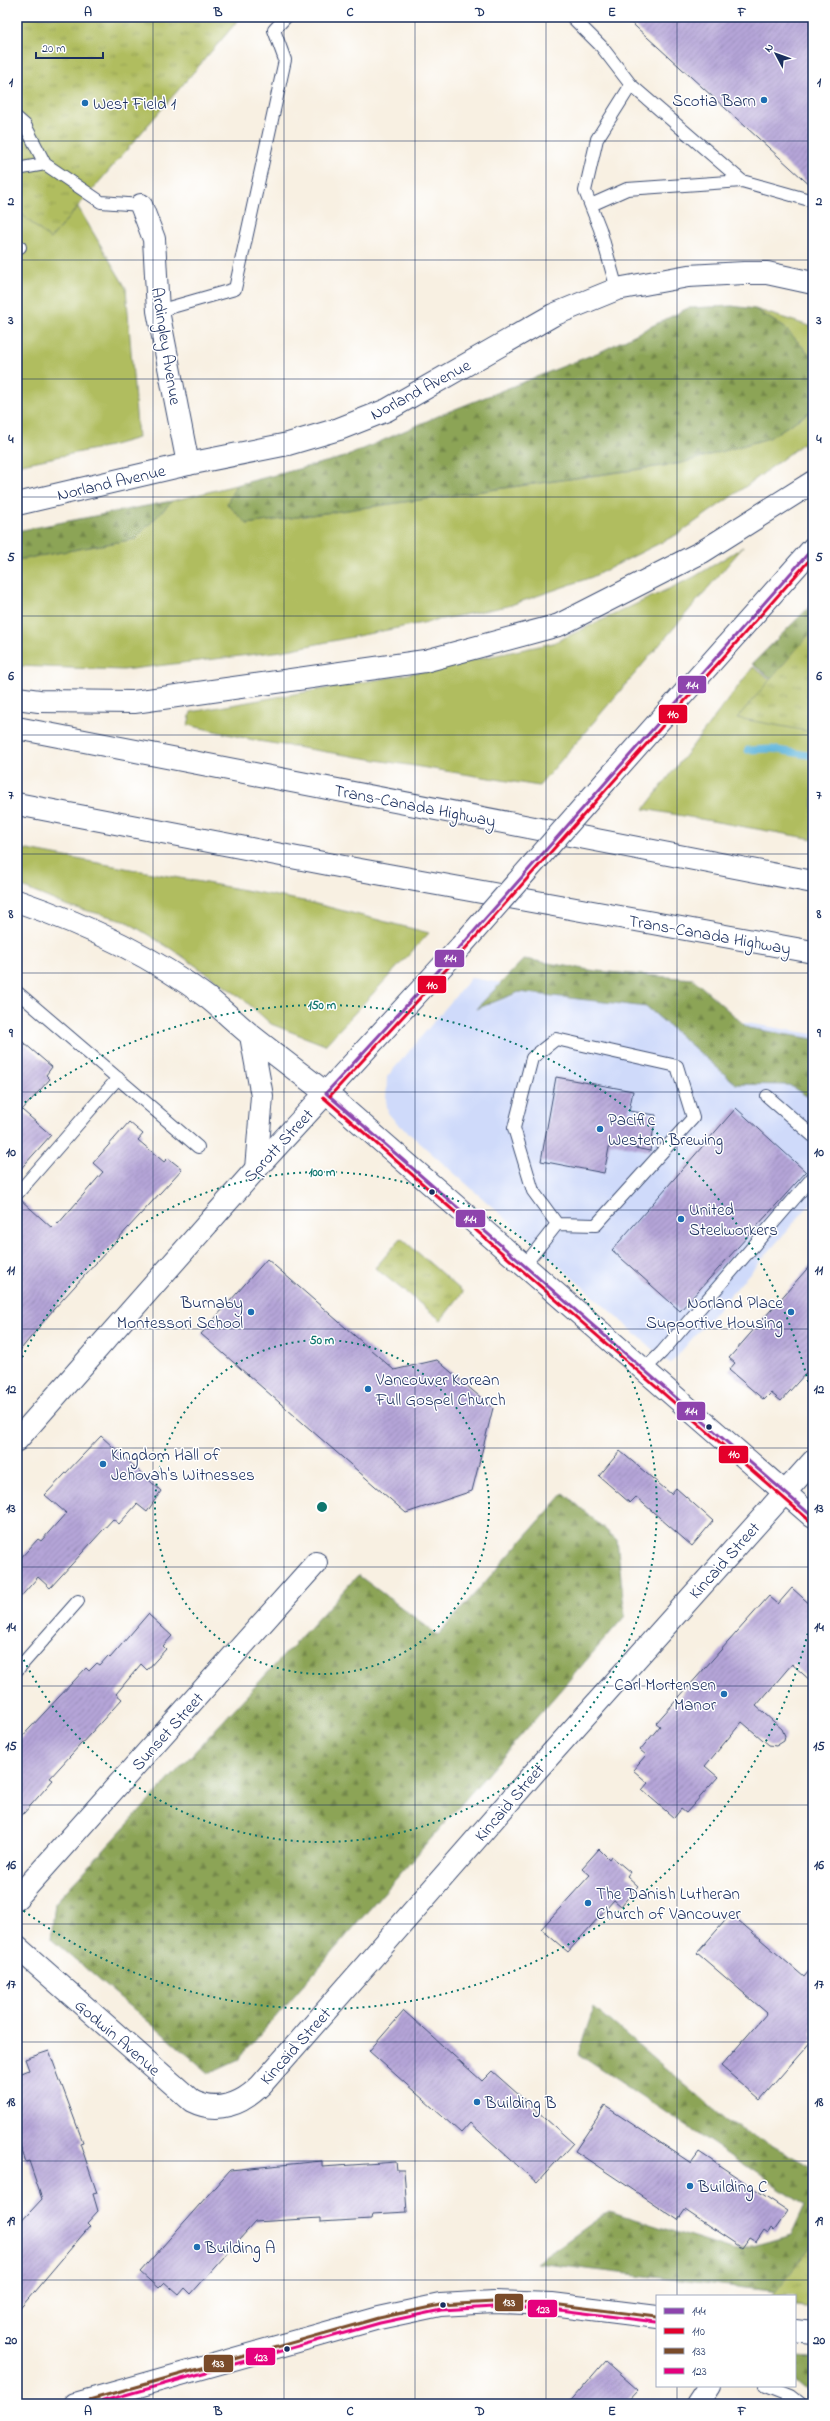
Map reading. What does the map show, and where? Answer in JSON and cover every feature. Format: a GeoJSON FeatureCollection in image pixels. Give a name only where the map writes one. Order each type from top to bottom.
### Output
{"type":"FeatureCollection","features":[{"type":"Feature","properties":{"kind":"main road","name":"Ardingley Avenue"},"geometry":{"type":"LineString","coordinates":[[141,205],[154,239],[158,311],[188,464]]}},
{"type":"Feature","properties":{"kind":"main road","name":"Norland Avenue"},"geometry":{"type":"LineString","coordinates":[[17,504],[188,464],[288,444],[339,429],[387,410],[553,315],[617,288],[688,276],[744,273],[767,273],[813,283]]}},
{"type":"Feature","properties":{"kind":"main road"},"geometry":{"type":"LineString","coordinates":[[17,698],[39,701],[134,702],[425,661],[559,625],[702,552],[813,482]]}},
{"type":"Feature","properties":{"kind":"main road","name":"Sprott Street"},"geometry":{"type":"LineString","coordinates":[[17,1440],[256,1169],[461,946],[813,548]]}},
{"type":"Feature","properties":{"kind":"main road","name":"Trans-Canada Highway"},"geometry":{"type":"LineString","coordinates":[[17,728],[813,882]]}},
{"type":"Feature","properties":{"kind":"main road","name":"Trans-Canada Highway"},"geometry":{"type":"LineString","coordinates":[[17,804],[349,868],[813,952]]}},
{"type":"Feature","properties":{"kind":"main road"},"geometry":{"type":"LineString","coordinates":[[17,901],[53,913],[103,936],[159,966],[208,998],[251,1036],[326,1093],[523,1267],[813,1517]]}},
{"type":"Feature","properties":{"kind":"main road"},"geometry":{"type":"LineString","coordinates":[[251,1036],[262,1096],[256,1169]]}},
{"type":"Feature","properties":{"kind":"main road","name":"Kincaid Street"},"geometry":{"type":"LineString","coordinates":[[229,2106],[246,2099],[262,2085],[534,1773],[813,1461]]}},
{"type":"Feature","properties":{"kind":"main road","name":"Sunset Street"},"geometry":{"type":"LineString","coordinates":[[17,1898],[316,1563]]}},
{"type":"Feature","properties":{"kind":"main road","name":"Godwin Avenue"},"geometry":{"type":"LineString","coordinates":[[17,1947],[192,2101],[210,2107],[229,2106]]}},
{"type":"Feature","properties":{"kind":"main road"},"geometry":{"type":"LineString","coordinates":[[75,2404],[379,2318],[440,2305],[494,2302],[552,2304],[656,2317]]}},
{"type":"Feature","properties":{"kind":"main road"},"geometry":{"type":"LineString","coordinates":[[796,2331],[813,2333]]}},
{"type":"Feature","properties":{"kind":"lane"},"geometry":{"type":"LineString","coordinates":[[158,311],[235,289],[285,60],[274,30],[286,17]]}},
{"type":"Feature","properties":{"kind":"lane"},"geometry":{"type":"LineString","coordinates":[[572,17],[601,46],[632,86],[742,181]]}},
{"type":"Feature","properties":{"kind":"lane"},"geometry":{"type":"LineString","coordinates":[[617,288],[591,205],[585,191],[597,139],[632,86]]}},
{"type":"Feature","properties":{"kind":"lane"},"geometry":{"type":"LineString","coordinates":[[17,118],[25,126],[45,164],[101,202],[141,205]]}},
{"type":"Feature","properties":{"kind":"lane"},"geometry":{"type":"LineString","coordinates":[[17,169],[45,164]]}},
{"type":"Feature","properties":{"kind":"lane"},"geometry":{"type":"LineString","coordinates":[[591,205],[627,189],[742,181],[813,201]]}},
{"type":"Feature","properties":{"kind":"lane"},"geometry":{"type":"LineString","coordinates":[[17,992],[198,1147]]}},
{"type":"Feature","properties":{"kind":"lane"},"geometry":{"type":"LineString","coordinates":[[556,1039],[677,1066],[693,1118],[596,1225],[557,1224],[533,1191],[514,1128],[532,1058],[556,1039]]}},
{"type":"Feature","properties":{"kind":"lane"},"geometry":{"type":"LineString","coordinates":[[17,1194],[118,1078]]}},
{"type":"Feature","properties":{"kind":"lane"},"geometry":{"type":"LineString","coordinates":[[767,1096],[813,1136]]}},
{"type":"Feature","properties":{"kind":"lane"},"geometry":{"type":"LineString","coordinates":[[644,1370],[662,1352],[813,1177]]}},
{"type":"Feature","properties":{"kind":"lane"},"geometry":{"type":"LineString","coordinates":[[523,1267],[557,1224]]}},
{"type":"Feature","properties":{"kind":"lane"},"geometry":{"type":"LineString","coordinates":[[17,1670],[78,1602]]}},
{"type":"Feature","properties":{"kind":"lane"},"geometry":{"type":"LineString","coordinates":[[769,2387],[792,2396],[801,2404]]}},
{"type":"Feature","properties":{"kind":"shaded area"},"geometry":{"type":"Polygon","coordinates":[[[471,978],[813,1034],[813,1201],[670,1364],[395,1121],[388,1113],[386,1100],[387,1077],[471,978]]]}},
{"type":"Feature","properties":{"kind":"green space"},"geometry":{"type":"Polygon","coordinates":[[[17,17],[241,17],[50,239],[17,210],[17,17]]]}},
{"type":"Feature","properties":{"kind":"green space"},"geometry":{"type":"Polygon","coordinates":[[[78,207],[126,288],[138,438],[110,446],[17,465],[17,210],[50,239],[78,207]]]}},
{"type":"Feature","properties":{"kind":"green space"},"geometry":{"type":"Polygon","coordinates":[[[732,306],[755,309],[785,328],[813,358],[813,410],[769,438],[682,463],[247,524],[227,504],[236,485],[345,457],[445,413],[602,351],[688,308],[732,306]]]}},
{"type":"Feature","properties":{"kind":"green space"},"geometry":{"type":"Polygon","coordinates":[[[755,309],[813,327],[813,358],[785,328],[755,309]]]}},
{"type":"Feature","properties":{"kind":"green space"},"geometry":{"type":"Polygon","coordinates":[[[813,410],[813,436],[749,484],[678,534],[592,577],[508,606],[282,651],[123,670],[17,666],[17,560],[135,539],[172,501],[236,485],[227,504],[247,524],[678,464],[769,438],[813,410]]]}},
{"type":"Feature","properties":{"kind":"green space"},"geometry":{"type":"Polygon","coordinates":[[[172,501],[135,539],[17,560],[17,531],[172,501]]]}},
{"type":"Feature","properties":{"kind":"green space"},"geometry":{"type":"Polygon","coordinates":[[[743,547],[539,786],[258,741],[188,725],[191,712],[403,675],[553,643],[694,577],[743,547]]]}},
{"type":"Feature","properties":{"kind":"green space"},"geometry":{"type":"Polygon","coordinates":[[[813,603],[813,710],[752,664],[813,603]]]}},
{"type":"Feature","properties":{"kind":"green space"},"geometry":{"type":"Polygon","coordinates":[[[813,630],[813,732],[737,718],[813,630]]]}},
{"type":"Feature","properties":{"kind":"green space"},"geometry":{"type":"Polygon","coordinates":[[[753,667],[813,710],[813,839],[644,809],[753,667]]]}},
{"type":"Feature","properties":{"kind":"green space"},"geometry":{"type":"Polygon","coordinates":[[[17,848],[309,902],[429,933],[325,1045],[271,1024],[243,999],[176,952],[124,920],[68,906],[17,885],[17,848]]]}},
{"type":"Feature","properties":{"kind":"green space"},"geometry":{"type":"Polygon","coordinates":[[[524,959],[596,971],[693,979],[748,1028],[813,1039],[813,1100],[789,1085],[736,1084],[647,1007],[519,992],[476,1009],[524,959]]]}},
{"type":"Feature","properties":{"kind":"green space"},"geometry":{"type":"Polygon","coordinates":[[[401,1238],[463,1292],[441,1320],[375,1268],[401,1238]]]}},
{"type":"Feature","properties":{"kind":"green space"},"geometry":{"type":"Polygon","coordinates":[[[564,1493],[617,1540],[625,1616],[239,2059],[209,2073],[51,1939],[55,1903],[358,1575],[438,1635],[564,1493]]]}},
{"type":"Feature","properties":{"kind":"green space"},"geometry":{"type":"Polygon","coordinates":[[[594,2007],[726,2120],[813,2168],[813,2296],[536,2263],[609,2211],[735,2251],[791,2235],[805,2205],[578,2054],[594,2007]]]}},
{"type":"Feature","properties":{"kind":"green space"},"geometry":{"type":"Polygon","coordinates":[[[813,2245],[813,2308],[796,2306],[796,2295],[773,2295],[813,2245]]]}},
{"type":"Feature","properties":{"kind":"green space"},"geometry":{"type":"Polygon","coordinates":[[[797,2356],[813,2357],[813,2397],[796,2382],[797,2356]]]}},
{"type":"Feature","properties":{"kind":"building","name":"Scotia Barn"},"geometry":{"type":"Polygon","coordinates":[[[625,17],[813,17],[813,188],[625,17]]]}},
{"type":"Feature","properties":{"kind":"building"},"geometry":{"type":"Polygon","coordinates":[[[17,1037],[52,1067],[46,1075],[50,1079],[22,1110],[51,1135],[17,1173],[17,1037]]]}},
{"type":"Feature","properties":{"kind":"building","name":"Pacific Western Brewing"},"geometry":{"type":"Polygon","coordinates":[[[556,1077],[633,1091],[629,1111],[656,1115],[650,1151],[610,1143],[604,1173],[541,1161],[556,1077]]]}},
{"type":"Feature","properties":{"kind":"building"},"geometry":{"type":"Polygon","coordinates":[[[736,1108],[806,1172],[680,1311],[612,1250],[736,1108]]]}},
{"type":"Feature","properties":{"kind":"building"},"geometry":{"type":"Polygon","coordinates":[[[129,1122],[143,1134],[138,1140],[164,1162],[168,1158],[182,1169],[53,1310],[17,1354],[17,1201],[21,1200],[52,1228],[57,1223],[58,1224],[103,1172],[93,1163],[129,1122]]]}},
{"type":"Feature","properties":{"kind":"building","name":"Vancouver Korean Full Gospel Church"},"geometry":{"type":"Polygon","coordinates":[[[267,1259],[394,1370],[437,1360],[493,1408],[472,1491],[406,1513],[201,1334],[267,1259]]]}},
{"type":"Feature","properties":{"kind":"building","name":"Norland Place Supportive Housing"},"geometry":{"type":"Polygon","coordinates":[[[813,1262],[813,1365],[781,1401],[771,1393],[764,1400],[729,1370],[735,1363],[729,1358],[813,1262]]]}},
{"type":"Feature","properties":{"kind":"building","name":"Kingdom Hall of Jehovah's Witnesses"},"geometry":{"type":"Polygon","coordinates":[[[101,1436],[161,1491],[147,1512],[137,1504],[119,1524],[113,1519],[50,1588],[38,1577],[17,1601],[17,1562],[38,1539],[41,1541],[66,1513],[45,1495],[101,1436]]]}},
{"type":"Feature","properties":{"kind":"building"},"geometry":{"type":"Polygon","coordinates":[[[620,1451],[671,1494],[676,1488],[713,1521],[692,1546],[636,1497],[630,1503],[599,1476],[620,1451]]]}},
{"type":"Feature","properties":{"kind":"building","name":"Carl Mortensen Manor"},"geometry":{"type":"Polygon","coordinates":[[[792,1588],[813,1607],[813,1683],[792,1664],[756,1706],[782,1729],[785,1736],[784,1741],[776,1746],[769,1745],[742,1722],[705,1766],[718,1777],[686,1813],[681,1809],[674,1818],[642,1790],[648,1783],[633,1770],[646,1755],[640,1750],[660,1726],[656,1723],[769,1596],[778,1604],[792,1588]]]}},
{"type":"Feature","properties":{"kind":"building"},"geometry":{"type":"Polygon","coordinates":[[[148,1614],[172,1636],[163,1646],[166,1649],[147,1670],[141,1664],[116,1694],[122,1699],[50,1778],[53,1780],[17,1821],[17,1742],[86,1668],[89,1671],[97,1663],[100,1665],[108,1656],[110,1658],[148,1614]]]}},
{"type":"Feature","properties":{"kind":"building","name":"The Danish Lutheran Church of Vancouver"},"geometry":{"type":"Polygon","coordinates":[[[599,1849],[609,1859],[611,1856],[630,1872],[627,1876],[638,1886],[621,1906],[614,1900],[568,1952],[541,1929],[590,1875],[582,1868],[599,1849]]]}},
{"type":"Feature","properties":{"kind":"building"},"geometry":{"type":"Polygon","coordinates":[[[731,1914],[804,1977],[813,1966],[813,2039],[760,2100],[721,2066],[767,2013],[697,1953],[731,1914]]]}},
{"type":"Feature","properties":{"kind":"building","name":"Building B"},"geometry":{"type":"Polygon","coordinates":[[[404,2011],[482,2081],[492,2071],[573,2143],[537,2183],[470,2123],[461,2133],[369,2051],[404,2011]]]}},
{"type":"Feature","properties":{"kind":"building"},"geometry":{"type":"Polygon","coordinates":[[[49,2051],[83,2142],[80,2143],[97,2193],[93,2194],[98,2211],[87,2223],[90,2226],[17,2312],[17,2226],[42,2199],[29,2161],[26,2162],[17,2137],[17,2075],[29,2070],[25,2059],[49,2051]]]}},
{"type":"Feature","properties":{"kind":"building","name":"Building C"},"geometry":{"type":"Polygon","coordinates":[[[605,2106],[691,2163],[699,2152],[788,2211],[774,2231],[771,2228],[768,2233],[764,2230],[756,2242],[749,2238],[742,2248],[685,2210],[678,2220],[575,2151],[605,2106]]]}},
{"type":"Feature","properties":{"kind":"building","name":"Building A"},"geometry":{"type":"Polygon","coordinates":[[[322,2161],[322,2167],[396,2162],[397,2170],[404,2170],[407,2212],[372,2214],[371,2219],[320,2222],[320,2218],[255,2222],[191,2294],[185,2288],[179,2295],[164,2282],[158,2288],[140,2272],[230,2170],[322,2161]]]}},
{"type":"Feature","properties":{"kind":"building"},"geometry":{"type":"Polygon","coordinates":[[[605,2361],[638,2390],[625,2404],[568,2404],[605,2361]]]}},
{"type":"Feature","properties":{"kind":"waterway"},"geometry":{"type":"LineString","coordinates":[[748,750],[772,749],[813,756]]}},
{"type":"Feature","properties":{"kind":"transit line","name":"144"},"geometry":{"type":"LineString","coordinates":[[326,1093],[461,946],[813,548]]}},
{"type":"Feature","properties":{"kind":"transit line","name":"110"},"geometry":{"type":"LineString","coordinates":[[330,1096],[465,949],[813,556]]}},
{"type":"Feature","properties":{"kind":"transit line","name":"144"},"geometry":{"type":"LineString","coordinates":[[326,1093],[813,1517]]}},
{"type":"Feature","properties":{"kind":"transit line","name":"110"},"geometry":{"type":"LineString","coordinates":[[323,1097],[810,1521]]}},
{"type":"Feature","properties":{"kind":"transit line","name":"133"},"geometry":{"type":"LineString","coordinates":[[75,2404],[379,2318],[440,2305],[494,2302],[552,2304],[656,2317]]}},
{"type":"Feature","properties":{"kind":"transit line","name":"123"},"geometry":{"type":"LineString","coordinates":[[93,2404],[380,2323],[441,2310],[494,2307],[552,2309],[656,2322]]}},
{"type":"Feature","properties":{"kind":"place","name":"Scotia Barn"},"geometry":{"type":"Point","coordinates":[764,100]}},
{"type":"Feature","properties":{"kind":"place","name":"West Field 1"},"geometry":{"type":"Point","coordinates":[85,103]}},
{"type":"Feature","properties":{"kind":"place","name":"Pacific Western Brewing"},"geometry":{"type":"Point","coordinates":[600,1129]}},
{"type":"Feature","properties":{"kind":"place","name":"United Steelworkers"},"geometry":{"type":"Point","coordinates":[681,1219]}},
{"type":"Feature","properties":{"kind":"place","name":"Burnaby Montessori School"},"geometry":{"type":"Point","coordinates":[251,1312]}},
{"type":"Feature","properties":{"kind":"place","name":"Norland Place Supportive Housing"},"geometry":{"type":"Point","coordinates":[791,1312]}},
{"type":"Feature","properties":{"kind":"place","name":"Vancouver Korean Full Gospel Church"},"geometry":{"type":"Point","coordinates":[368,1389]}},
{"type":"Feature","properties":{"kind":"place","name":"Kingdom Hall of Jehovah's Witnesses"},"geometry":{"type":"Point","coordinates":[103,1464]}},
{"type":"Feature","properties":{"kind":"place","name":"Carl Mortensen Manor"},"geometry":{"type":"Point","coordinates":[724,1694]}},
{"type":"Feature","properties":{"kind":"place","name":"The Danish Lutheran Church of Vancouver"},"geometry":{"type":"Point","coordinates":[588,1903]}},
{"type":"Feature","properties":{"kind":"place","name":"Building B"},"geometry":{"type":"Point","coordinates":[477,2102]}},
{"type":"Feature","properties":{"kind":"place","name":"Building C"},"geometry":{"type":"Point","coordinates":[690,2186]}},
{"type":"Feature","properties":{"kind":"place","name":"Building A"},"geometry":{"type":"Point","coordinates":[197,2247]}}]}
